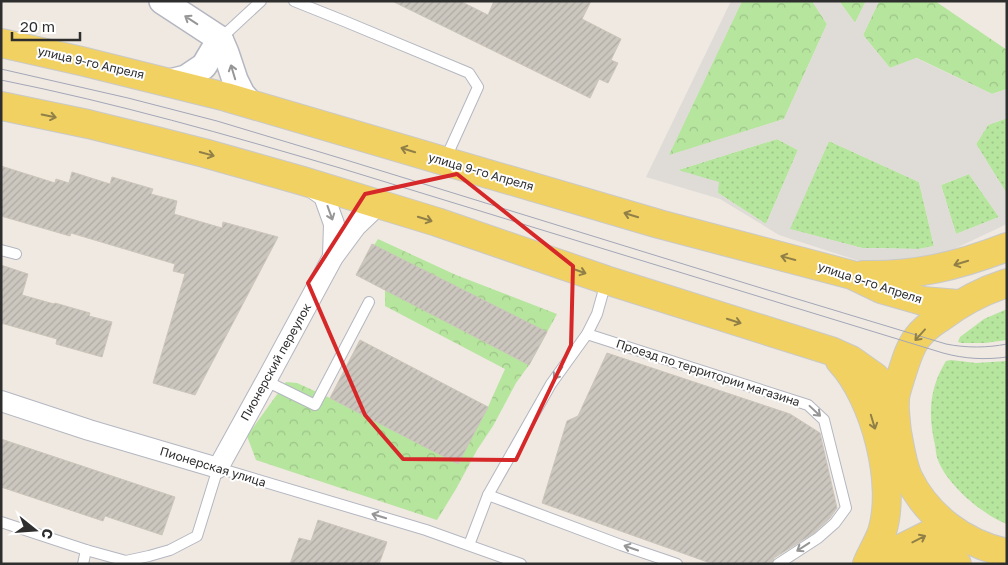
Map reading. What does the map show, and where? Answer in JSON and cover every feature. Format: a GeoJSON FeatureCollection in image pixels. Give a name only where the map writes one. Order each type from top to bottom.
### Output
{"type":"FeatureCollection","features":[{"type":"Feature","properties":{"kind":"main road","name":"улица 9-го Апреля"},"geometry":{"type":"LineString","coordinates":[[1,43],[81,60],[250,103],[659,224],[852,275],[880,289],[923,301],[958,304]]}},
{"type":"Feature","properties":{"kind":"main road"},"geometry":{"type":"LineString","coordinates":[[1,106],[154,140],[303,181],[437,222],[606,280],[831,351],[851,360],[875,377],[895,399]]}},
{"type":"Feature","properties":{"kind":"main road"},"geometry":{"type":"LineString","coordinates":[[852,275],[886,276],[932,270],[981,257],[1007,247]]}},
{"type":"Feature","properties":{"kind":"main road"},"geometry":{"type":"LineString","coordinates":[[1007,283],[975,295],[958,304],[919,335],[913,344],[902,372],[895,399],[900,454],[908,476],[925,504],[940,520],[972,542],[1007,553]]}},
{"type":"Feature","properties":{"kind":"main road"},"geometry":{"type":"LineString","coordinates":[[831,351],[848,370],[870,409],[883,462],[887,489],[882,533],[868,564]]}},
{"type":"Feature","properties":{"kind":"main road"},"geometry":{"type":"LineString","coordinates":[[868,564],[899,515],[908,476]]}},
{"type":"Feature","properties":{"kind":"main road"},"geometry":{"type":"LineString","coordinates":[[879,564],[898,550],[928,535],[966,538]]}},
{"type":"Feature","properties":{"kind":"main road"},"geometry":{"type":"LineString","coordinates":[[901,564],[928,559],[957,564]]}},
{"type":"Feature","properties":{"kind":"street"},"geometry":{"type":"LineString","coordinates":[[162,1],[220,39],[235,80],[242,94],[250,103]]}},
{"type":"Feature","properties":{"kind":"street"},"geometry":{"type":"LineString","coordinates":[[170,82],[186,78],[204,66],[220,39]]}},
{"type":"Feature","properties":{"kind":"street","name":"Пионерский переулок"},"geometry":{"type":"LineString","coordinates":[[303,181],[324,196],[334,224],[333,256]]}},
{"type":"Feature","properties":{"kind":"street","name":"Пионерский переулок"},"geometry":{"type":"LineString","coordinates":[[218,468],[333,256],[356,226],[379,204]]}},
{"type":"Feature","properties":{"kind":"street","name":"Пионерская улица"},"geometry":{"type":"LineString","coordinates":[[1,401],[89,430],[218,468]]}},
{"type":"Feature","properties":{"kind":"lane"},"geometry":{"type":"LineString","coordinates":[[220,39],[261,1]]}},
{"type":"Feature","properties":{"kind":"lane"},"geometry":{"type":"LineString","coordinates":[[294,1],[469,73],[478,87],[444,161]]}},
{"type":"Feature","properties":{"kind":"lane"},"geometry":{"type":"LineString","coordinates":[[1,250],[16,254]]}},
{"type":"Feature","properties":{"kind":"lane"},"geometry":{"type":"LineString","coordinates":[[469,545],[488,495],[551,384],[587,334],[598,314],[606,280]]}},
{"type":"Feature","properties":{"kind":"lane"},"geometry":{"type":"LineString","coordinates":[[266,381],[315,405],[369,302]]}},
{"type":"Feature","properties":{"kind":"lane","name":"Проезд по территории магазина"},"geometry":{"type":"LineString","coordinates":[[587,334],[808,405],[824,420],[846,508],[835,522],[818,538],[778,564]]}},
{"type":"Feature","properties":{"kind":"lane"},"geometry":{"type":"LineString","coordinates":[[1,522],[126,561],[149,556],[170,550],[197,536],[218,468]]}},
{"type":"Feature","properties":{"kind":"lane","name":"Пионерская улица"},"geometry":{"type":"LineString","coordinates":[[218,468],[426,530],[521,564]]}},
{"type":"Feature","properties":{"kind":"lane"},"geometry":{"type":"LineString","coordinates":[[488,495],[677,564]]}},
{"type":"Feature","properties":{"kind":"lane"},"geometry":{"type":"LineString","coordinates":[[83,564],[86,550]]}},
{"type":"Feature","properties":{"kind":"highlighted area"},"geometry":{"type":"Polygon","coordinates":[[[457,174],[573,266],[571,345],[516,460],[403,459],[365,415],[308,283],[365,194],[457,174]]]}},
{"type":"Feature","properties":{"kind":"green space"},"geometry":{"type":"Polygon","coordinates":[[[742,1],[812,1],[827,24],[784,119],[668,156],[742,1]]]}},
{"type":"Feature","properties":{"kind":"green space"},"geometry":{"type":"Polygon","coordinates":[[[839,1],[866,1],[855,23],[839,1]]]}},
{"type":"Feature","properties":{"kind":"green space"},"geometry":{"type":"Polygon","coordinates":[[[879,1],[935,1],[1007,50],[1007,89],[992,94],[917,58],[890,68],[863,35],[879,1]]]}},
{"type":"Feature","properties":{"kind":"green space"},"geometry":{"type":"Polygon","coordinates":[[[1007,118],[1007,194],[976,144],[988,125],[1007,118]]]}},
{"type":"Feature","properties":{"kind":"green space"},"geometry":{"type":"Polygon","coordinates":[[[777,139],[798,150],[766,224],[678,170],[777,139]]]}},
{"type":"Feature","properties":{"kind":"green space"},"geometry":{"type":"Polygon","coordinates":[[[829,141],[919,182],[934,246],[919,249],[862,248],[789,229],[829,141]]]}},
{"type":"Feature","properties":{"kind":"green space"},"geometry":{"type":"Polygon","coordinates":[[[969,174],[999,217],[956,234],[941,185],[969,174]]]}},
{"type":"Feature","properties":{"kind":"green space"},"geometry":{"type":"Polygon","coordinates":[[[378,239],[456,275],[557,314],[437,520],[256,460],[247,436],[286,382],[297,383],[458,464],[488,407],[505,369],[385,306],[385,282],[360,267],[378,239]]]}},
{"type":"Feature","properties":{"kind":"green space"},"geometry":{"type":"Polygon","coordinates":[[[1007,309],[1007,340],[985,343],[958,342],[960,337],[984,319],[1007,309]]]}},
{"type":"Feature","properties":{"kind":"green space"},"geometry":{"type":"Polygon","coordinates":[[[946,361],[976,363],[1007,361],[1007,524],[987,514],[957,489],[937,458],[931,423],[933,392],[940,371],[946,361]]]}},
{"type":"Feature","properties":{"kind":"shaded area"},"geometry":{"type":"Polygon","coordinates":[[[731,1],[742,1],[669,155],[784,119],[827,24],[812,1],[839,1],[855,23],[866,1],[879,1],[863,35],[890,68],[916,58],[992,94],[1007,89],[1007,118],[988,125],[976,144],[1007,194],[1007,224],[952,250],[916,262],[885,263],[859,261],[779,235],[720,199],[646,177],[731,1]],[[777,139],[678,170],[719,182],[718,193],[766,224],[798,150],[777,139]],[[829,141],[790,229],[862,248],[919,249],[934,246],[919,182],[829,141]],[[969,174],[941,185],[956,234],[999,217],[969,174]]]}},
{"type":"Feature","properties":{"kind":"building"},"geometry":{"type":"Polygon","coordinates":[[[392,1],[460,1],[488,15],[494,1],[591,1],[582,19],[621,39],[611,60],[618,63],[608,83],[599,79],[590,98],[392,1]]]}},
{"type":"Feature","properties":{"kind":"building"},"geometry":{"type":"Polygon","coordinates":[[[1,166],[55,183],[56,179],[69,183],[72,172],[110,184],[112,177],[153,189],[151,194],[177,201],[174,214],[222,228],[223,222],[278,237],[195,395],[153,383],[185,274],[173,271],[175,264],[71,233],[70,236],[1,216],[1,166]]]}},
{"type":"Feature","properties":{"kind":"building"},"geometry":{"type":"Polygon","coordinates":[[[372,244],[547,332],[529,365],[356,275],[372,244]]]}},
{"type":"Feature","properties":{"kind":"building"},"geometry":{"type":"Polygon","coordinates":[[[1,265],[28,274],[22,295],[90,313],[89,316],[112,322],[102,357],[56,344],[57,339],[1,323],[1,265]]]}},
{"type":"Feature","properties":{"kind":"building"},"geometry":{"type":"Polygon","coordinates":[[[360,340],[488,407],[458,464],[330,398],[360,340]]]}},
{"type":"Feature","properties":{"kind":"building"},"geometry":{"type":"Polygon","coordinates":[[[607,353],[790,414],[820,433],[837,508],[830,518],[814,533],[774,558],[771,564],[713,564],[542,503],[567,421],[578,416],[607,353]]]}},
{"type":"Feature","properties":{"kind":"building"},"geometry":{"type":"Polygon","coordinates":[[[1,439],[175,497],[162,535],[105,516],[103,521],[1,487],[1,439]]]}},
{"type":"Feature","properties":{"kind":"building"},"geometry":{"type":"Polygon","coordinates":[[[318,520],[387,542],[379,564],[290,564],[299,538],[311,541],[318,520]]]}},
{"type":"Feature","properties":{"kind":"tram line"},"geometry":{"type":"LineString","coordinates":[[1,69],[128,98],[217,121],[946,344],[976,347],[1007,344]]}},
{"type":"Feature","properties":{"kind":"tram line"},"geometry":{"type":"LineString","coordinates":[[1,80],[129,109],[340,168],[943,353],[959,357],[1007,357]]}}]}
